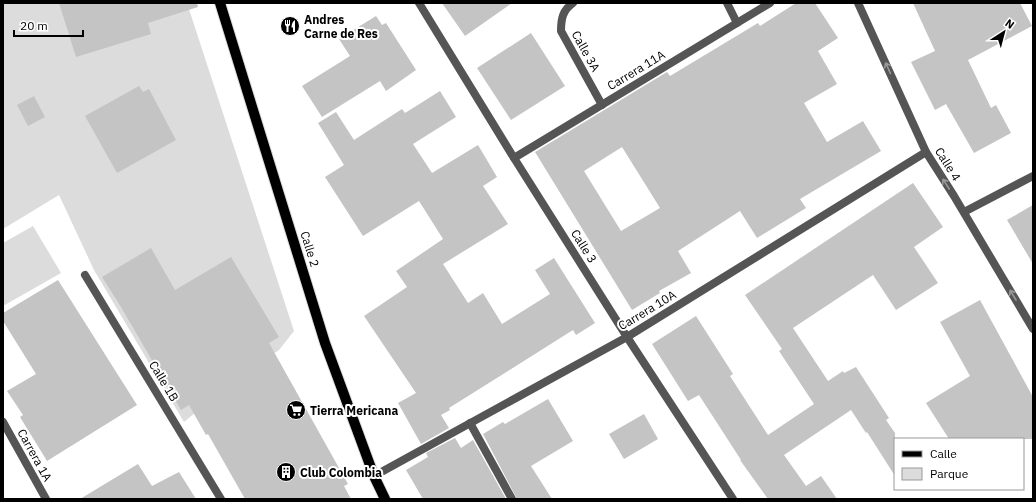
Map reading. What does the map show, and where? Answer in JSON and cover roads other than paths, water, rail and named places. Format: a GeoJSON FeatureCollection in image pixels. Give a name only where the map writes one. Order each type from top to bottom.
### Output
{"type":"FeatureCollection","features":[{"type":"Feature","properties":{"kind":"main road","name":"Calle 2"},"geometry":{"type":"LineString","coordinates":[[220,3],[325,343],[374,476],[385,499]]}},
{"type":"Feature","properties":{"kind":"street","name":"Calle 3"},"geometry":{"type":"LineString","coordinates":[[419,3],[514,158],[627,337],[733,499]]}},
{"type":"Feature","properties":{"kind":"street","name":"Calle 3A"},"geometry":{"type":"LineString","coordinates":[[574,3],[567,7],[561,20],[561,31],[602,105]]}},
{"type":"Feature","properties":{"kind":"street"},"geometry":{"type":"LineString","coordinates":[[727,3],[737,23]]}},
{"type":"Feature","properties":{"kind":"street","name":"Carrera 11A"},"geometry":{"type":"LineString","coordinates":[[514,158],[770,3]]}},
{"type":"Feature","properties":{"kind":"street","name":"Calle 4"},"geometry":{"type":"LineString","coordinates":[[858,3],[926,152],[964,212],[1033,329]]}},
{"type":"Feature","properties":{"kind":"street","name":"Carrera 10A"},"geometry":{"type":"LineString","coordinates":[[374,476],[627,337],[926,152]]}},
{"type":"Feature","properties":{"kind":"street"},"geometry":{"type":"LineString","coordinates":[[964,212],[1033,176]]}},
{"type":"Feature","properties":{"kind":"street","name":"Calle 1B"},"geometry":{"type":"LineString","coordinates":[[85,275],[221,499]]}},
{"type":"Feature","properties":{"kind":"street","name":"Carrera 1A"},"geometry":{"type":"LineString","coordinates":[[3,422],[46,499]]}},
{"type":"Feature","properties":{"kind":"street"},"geometry":{"type":"LineString","coordinates":[[470,423],[512,499]]}},
{"type":"Feature","properties":{"kind":"place","name":"Andres Carne de Res"},"geometry":{"type":"Point","coordinates":[290,26]}},
{"type":"Feature","properties":{"kind":"place","name":"Tierra Mericana"},"geometry":{"type":"Point","coordinates":[296,410]}},
{"type":"Feature","properties":{"kind":"place","name":"Club Colombia"},"geometry":{"type":"Point","coordinates":[286,472]}}]}
